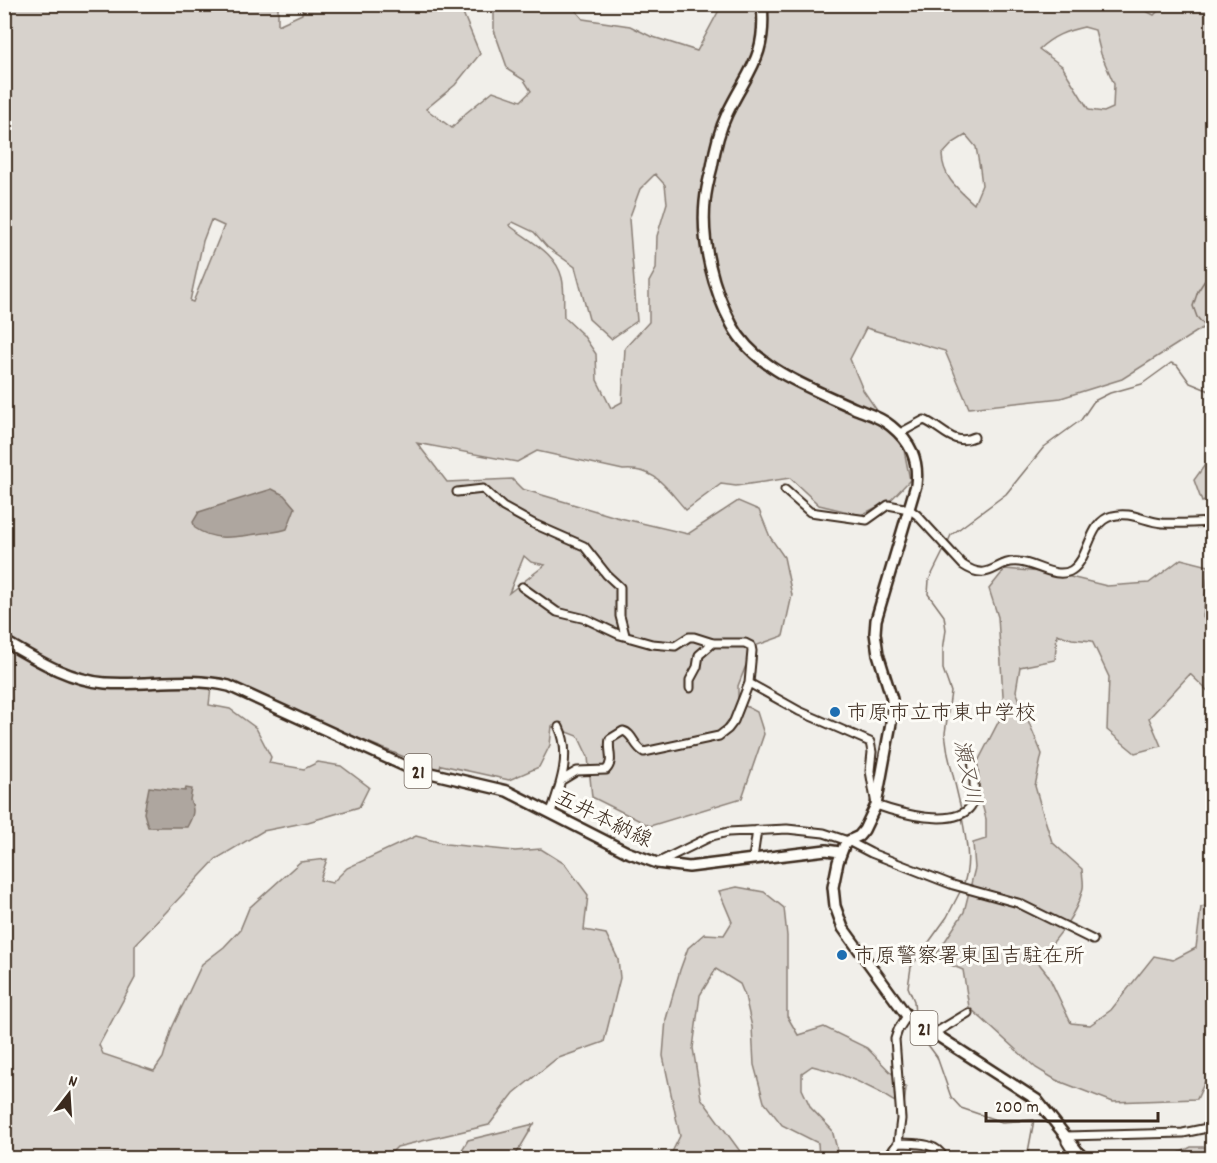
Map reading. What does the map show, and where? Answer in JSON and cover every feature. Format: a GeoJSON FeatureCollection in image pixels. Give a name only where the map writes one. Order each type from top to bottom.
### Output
{"type":"FeatureCollection","features":[{"type":"Feature","properties":{"kind":"main road"},"geometry":{"type":"LineString","coordinates":[[762,4],[764,31],[761,46],[753,68],[719,136],[705,196],[705,229],[717,293],[739,337],[760,359],[882,420],[900,433],[917,463],[916,485],[876,620],[878,654],[892,699],[891,723],[876,805],[864,830],[859,836],[848,841],[840,852]]}},
{"type":"Feature","properties":{"kind":"main road","name":"五井本納線"},"geometry":{"type":"LineString","coordinates":[[4,641],[46,665],[80,679],[106,683],[198,681],[229,686],[400,765],[428,774],[507,791],[627,852],[657,863],[690,867],[826,850],[840,852]]}},
{"type":"Feature","properties":{"kind":"main road","name":"21"},"geometry":{"type":"LineString","coordinates":[[840,852],[833,887],[838,917],[843,928],[907,1016],[1028,1093],[1042,1106],[1083,1158]]}},
{"type":"Feature","properties":{"kind":"street"},"geometry":{"type":"LineString","coordinates":[[900,433],[924,420],[952,438],[965,440],[975,437]]}},
{"type":"Feature","properties":{"kind":"street"},"geometry":{"type":"LineString","coordinates":[[457,492],[483,489],[503,507],[534,524],[584,546],[607,575],[620,587],[621,594],[618,603],[625,635]]}},
{"type":"Feature","properties":{"kind":"street"},"geometry":{"type":"LineString","coordinates":[[785,490],[810,512],[833,516],[867,520],[888,505],[909,508],[963,565],[981,573],[987,573],[1016,561],[1061,574],[1072,571],[1100,524],[1108,517],[1122,513],[1159,523],[1212,522]]}},
{"type":"Feature","properties":{"kind":"street"},"geometry":{"type":"LineString","coordinates":[[522,587],[557,612],[586,619],[625,635],[666,646],[675,646],[689,637],[713,643],[751,646],[748,683],[734,722],[719,736],[644,752],[639,749],[630,734],[623,731],[610,740],[609,768],[577,771],[562,780]]}},
{"type":"Feature","properties":{"kind":"street"},"geometry":{"type":"LineString","coordinates":[[690,688],[690,680],[697,667],[699,655],[713,643]]}},
{"type":"Feature","properties":{"kind":"street"},"geometry":{"type":"LineString","coordinates":[[748,683],[798,711],[870,742],[872,752],[870,771],[876,805],[913,815],[951,817],[963,814],[971,806],[974,798],[972,759]]}},
{"type":"Feature","properties":{"kind":"street"},"geometry":{"type":"LineString","coordinates":[[550,812],[563,776],[563,735],[559,728]]}},
{"type":"Feature","properties":{"kind":"street"},"geometry":{"type":"LineString","coordinates":[[753,858],[757,830]]}},
{"type":"Feature","properties":{"kind":"street"},"geometry":{"type":"LineString","coordinates":[[657,863],[712,836],[728,832],[809,830],[848,841],[879,857],[953,885],[1018,903],[1093,940]]}},
{"type":"Feature","properties":{"kind":"street"},"geometry":{"type":"LineString","coordinates":[[933,1034],[968,1013]]}},
{"type":"Feature","properties":{"kind":"street"},"geometry":{"type":"LineString","coordinates":[[887,1158],[898,1143],[901,1102],[895,1039],[907,1016]]}},
{"type":"Feature","properties":{"kind":"street"},"geometry":{"type":"LineString","coordinates":[[1076,1158],[1066,1142],[1066,1136],[1183,1133],[1212,1127]]}},
{"type":"Feature","properties":{"kind":"street"},"geometry":{"type":"LineString","coordinates":[[898,1143],[922,1144],[938,1150],[944,1158]]}},
{"type":"Feature","properties":{"kind":"shaded area"},"geometry":{"type":"Polygon","coordinates":[[[903,4],[903,11],[918,4],[1132,4],[1154,15],[1164,5],[1212,5],[1212,215],[1207,221],[1212,221],[1212,322],[1122,379],[1061,398],[969,408],[945,351],[866,328],[850,359],[863,390],[904,450],[910,480],[891,500],[861,515],[819,505],[790,478],[736,486],[721,484],[686,510],[666,487],[644,472],[623,470],[537,451],[517,462],[417,443],[447,482],[512,479],[522,489],[616,517],[688,534],[738,501],[759,510],[770,537],[784,557],[792,595],[783,636],[749,648],[748,660],[738,686],[738,702],[757,712],[764,734],[742,798],[650,826],[592,797],[588,757],[578,736],[552,726],[550,745],[539,767],[509,780],[441,765],[439,771],[212,679],[209,705],[230,709],[256,728],[271,757],[269,763],[304,769],[318,762],[341,766],[369,787],[359,807],[308,822],[263,831],[216,859],[135,945],[135,978],[99,1045],[103,1054],[154,1071],[163,1058],[172,1028],[202,964],[224,947],[240,930],[249,908],[300,862],[327,859],[320,880],[332,883],[347,868],[416,836],[446,844],[515,851],[541,849],[565,864],[588,895],[584,930],[606,934],[618,959],[620,978],[604,1042],[556,1059],[514,1093],[489,1125],[397,1147],[386,1158],[5,1158],[5,5],[278,5],[278,25],[302,14],[302,5],[450,5],[463,13],[480,54],[455,85],[426,109],[452,128],[493,91],[521,101],[531,91],[524,80],[508,70],[494,30],[494,5],[571,5],[583,19],[630,26],[650,36],[697,51],[718,12],[714,5],[903,4]],[[1084,27],[1066,32],[1039,49],[1062,66],[1089,110],[1104,112],[1113,108],[1114,84],[1101,54],[1095,30],[1084,27]],[[966,135],[953,143],[942,155],[945,170],[952,182],[974,204],[982,185],[976,147],[966,135]],[[655,174],[640,189],[629,219],[637,321],[611,339],[589,319],[575,267],[547,247],[534,232],[513,222],[509,225],[540,247],[559,269],[563,287],[564,317],[583,335],[596,354],[597,380],[611,408],[622,402],[625,348],[649,322],[649,282],[656,269],[657,236],[667,203],[665,185],[655,174]],[[211,220],[203,241],[190,301],[193,302],[224,226],[211,220]],[[524,556],[509,593],[545,565],[531,562],[524,556]]]}},
{"type":"Feature","properties":{"kind":"shaded area"},"geometry":{"type":"Polygon","coordinates":[[[1207,462],[1212,462],[1212,499],[1202,502],[1194,480],[1207,462]]]}},
{"type":"Feature","properties":{"kind":"shaded area"},"geometry":{"type":"Polygon","coordinates":[[[272,489],[284,495],[295,508],[287,529],[237,537],[220,537],[211,536],[195,528],[193,522],[199,512],[272,489]]]}},
{"type":"Feature","properties":{"kind":"shaded area"},"geometry":{"type":"Polygon","coordinates":[[[1181,559],[1209,566],[1203,617],[1212,632],[1212,695],[1190,674],[1149,718],[1161,746],[1135,753],[1107,730],[1109,677],[1092,641],[1072,639],[1057,634],[1055,660],[1020,667],[1016,691],[1042,754],[1035,786],[1052,842],[1082,869],[1083,888],[1076,908],[1058,936],[1037,961],[1048,975],[1071,1023],[1090,1025],[1111,1010],[1154,956],[1173,960],[1196,948],[1201,907],[1212,905],[1212,1077],[1207,1077],[1197,1099],[1113,1102],[1056,1080],[1036,1068],[969,1007],[963,970],[934,958],[964,912],[975,868],[973,843],[986,839],[986,819],[973,771],[1004,711],[998,617],[989,589],[1005,569],[1054,573],[1107,586],[1149,583],[1181,559]]]}},
{"type":"Feature","properties":{"kind":"shaded area"},"geometry":{"type":"Polygon","coordinates":[[[149,787],[185,791],[186,788],[192,789],[190,800],[193,814],[187,827],[148,827],[144,813],[149,787]]]}},
{"type":"Feature","properties":{"kind":"shaded area"},"geometry":{"type":"Polygon","coordinates":[[[737,887],[764,892],[784,908],[787,936],[787,1016],[798,1035],[824,1027],[867,1048],[906,1088],[904,1106],[860,1082],[829,1070],[812,1066],[802,1073],[802,1089],[811,1108],[832,1130],[837,1149],[832,1158],[819,1158],[818,1143],[782,1125],[764,1102],[754,1065],[752,1027],[745,996],[740,984],[716,969],[700,995],[693,1048],[701,1098],[745,1158],[669,1158],[680,1136],[663,1056],[666,1019],[688,948],[704,934],[724,935],[732,922],[719,891],[737,887]]]}},
{"type":"Feature","properties":{"kind":"shaded area"},"geometry":{"type":"Polygon","coordinates":[[[534,1124],[514,1158],[457,1158],[468,1140],[534,1124]]]}},
{"type":"Feature","properties":{"kind":"shaded area"},"geometry":{"type":"Polygon","coordinates":[[[1191,1147],[1212,1147],[1212,1158],[1169,1158],[1191,1147]]]}},
{"type":"Feature","properties":{"kind":"waterway","name":"瀬又川"},"geometry":{"type":"LineString","coordinates":[[1212,256],[1207,277],[1198,291],[1193,306],[1197,317],[1212,334]]}},
{"type":"Feature","properties":{"kind":"waterway","name":"瀬又川"},"geometry":{"type":"LineString","coordinates":[[947,544],[951,535],[1006,494],[1044,447],[1081,420],[1094,401],[1110,393],[1142,384],[1171,363],[1177,365],[1190,383],[1212,392]]}},
{"type":"Feature","properties":{"kind":"waterway","name":"瀬又川"},"geometry":{"type":"LineString","coordinates":[[945,548],[929,580],[928,594],[944,616],[946,630],[943,669],[951,692],[945,733],[961,809]]}},
{"type":"Feature","properties":{"kind":"waterway","name":"瀬又川"},"geometry":{"type":"LineString","coordinates":[[962,817],[968,860],[963,886]]}},
{"type":"Feature","properties":{"kind":"waterway","name":"瀬又川"},"geometry":{"type":"LineString","coordinates":[[915,1016],[914,1001],[908,987],[911,967],[947,917],[961,890]]}},
{"type":"Feature","properties":{"kind":"waterway","name":"瀬又川"},"geometry":{"type":"LineString","coordinates":[[915,1027],[937,1057],[951,1097],[961,1108],[1002,1122],[1034,1120],[1028,1152],[1030,1157],[1034,1158]]}},
{"type":"Feature","properties":{"kind":"waterway","name":"瀬又川"},"geometry":{"type":"LineString","coordinates":[[1058,1158],[1064,1158]]}},
{"type":"Feature","properties":{"kind":"place","name":"市原市立市東中学校"},"geometry":{"type":"Point","coordinates":[835,712]}},
{"type":"Feature","properties":{"kind":"place","name":"市原警察署東国吉駐在所"},"geometry":{"type":"Point","coordinates":[842,955]}}]}
